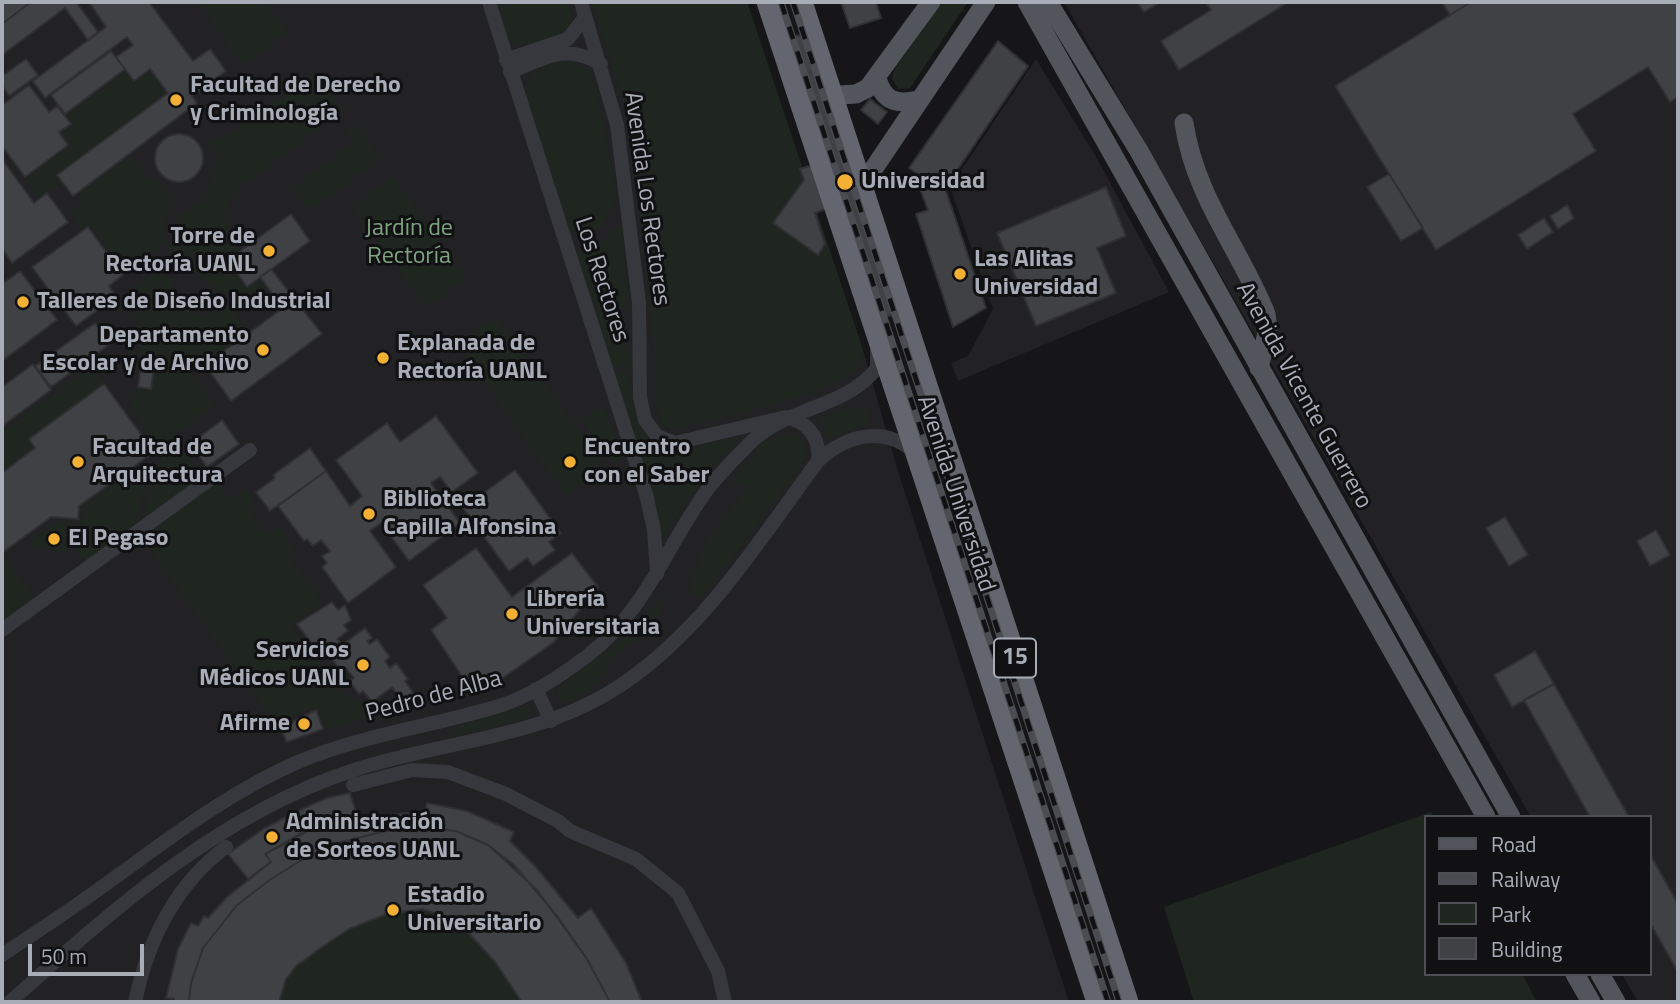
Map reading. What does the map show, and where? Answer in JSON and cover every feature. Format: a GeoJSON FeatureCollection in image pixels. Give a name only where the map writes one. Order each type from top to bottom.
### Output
{"type":"FeatureCollection","features":[{"type":"Feature","properties":{"kind":"highway","name":"Avenida Universidad"},"geometry":{"type":"LineString","coordinates":[[767,2],[870,322],[1097,1002]]}},
{"type":"Feature","properties":{"kind":"highway","name":"Avenida Universidad"},"geometry":{"type":"LineString","coordinates":[[802,2],[1128,1002]]}},
{"type":"Feature","properties":{"kind":"highway"},"geometry":{"type":"LineString","coordinates":[[1072,928],[1119,1002]]}},
{"type":"Feature","properties":{"kind":"main road"},"geometry":{"type":"LineString","coordinates":[[840,95],[862,92],[877,78],[931,2]]}},
{"type":"Feature","properties":{"kind":"main road"},"geometry":{"type":"LineString","coordinates":[[868,177],[986,2]]}},
{"type":"Feature","properties":{"kind":"main road","name":"Avenida Vicente Guerrero"},"geometry":{"type":"LineString","coordinates":[[1027,2],[1485,815]]}},
{"type":"Feature","properties":{"kind":"main road","name":"Avenida Vicente Guerrero"},"geometry":{"type":"LineString","coordinates":[[1048,2],[1139,151],[1510,815]]}},
{"type":"Feature","properties":{"kind":"main road"},"geometry":{"type":"LineString","coordinates":[[877,78],[880,89],[891,100],[897,103],[918,100]]}},
{"type":"Feature","properties":{"kind":"main road"},"geometry":{"type":"LineString","coordinates":[[1184,123],[1189,157],[1198,181],[1266,314],[1268,329],[1259,368]]}},
{"type":"Feature","properties":{"kind":"main road"},"geometry":{"type":"LineString","coordinates":[[1576,976],[1591,1002]]}},
{"type":"Feature","properties":{"kind":"main road"},"geometry":{"type":"LineString","coordinates":[[1601,976],[1616,1002]]}},
{"type":"Feature","properties":{"kind":"street","name":"Los Rectores"},"geometry":{"type":"LineString","coordinates":[[489,2],[646,494],[654,530],[657,576]]}},
{"type":"Feature","properties":{"kind":"street","name":"Avenida Los Rectores"},"geometry":{"type":"LineString","coordinates":[[581,2],[617,125],[636,267],[640,397],[645,420],[657,436],[675,443],[786,417]]}},
{"type":"Feature","properties":{"kind":"street"},"geometry":{"type":"LineString","coordinates":[[508,66],[568,39],[585,17]]}},
{"type":"Feature","properties":{"kind":"street"},"geometry":{"type":"LineString","coordinates":[[508,66],[568,51],[585,55],[601,64]]}},
{"type":"Feature","properties":{"kind":"street","name":"Pedro de Alba"},"geometry":{"type":"LineString","coordinates":[[2,955],[202,815],[266,777],[326,752],[390,732],[504,704],[536,689],[600,646],[638,607],[692,514],[716,479],[754,439],[786,417],[844,394],[870,377],[877,368],[879,357],[870,322]]}},
{"type":"Feature","properties":{"kind":"street"},"geometry":{"type":"LineString","coordinates":[[786,417],[798,420],[811,430],[818,443],[818,461]]}},
{"type":"Feature","properties":{"kind":"street","name":"Pedro de Alba"},"geometry":{"type":"LineString","coordinates":[[10,1002],[95,926],[205,845],[258,812],[354,770],[551,721],[609,692],[663,652],[710,604],[818,461],[839,445],[874,435],[903,442],[915,453]]}},
{"type":"Feature","properties":{"kind":"street"},"geometry":{"type":"LineString","coordinates":[[2,630],[250,450]]}},
{"type":"Feature","properties":{"kind":"street"},"geometry":{"type":"LineString","coordinates":[[536,689],[551,721]]}},
{"type":"Feature","properties":{"kind":"street"},"geometry":{"type":"LineString","coordinates":[[353,785],[412,770],[448,772],[506,794],[558,821],[570,831],[636,859],[678,893],[718,971],[725,1002]]}},
{"type":"Feature","properties":{"kind":"street"},"geometry":{"type":"LineString","coordinates":[[135,1002],[148,955],[174,900],[199,867],[226,846]]}},
{"type":"Feature","properties":{"kind":"shaded area"},"geometry":{"type":"Polygon","coordinates":[[[2,2],[747,2],[863,350],[898,471],[1069,1002],[2,1002],[2,2]]]}},
{"type":"Feature","properties":{"kind":"shaded area"},"geometry":{"type":"Polygon","coordinates":[[[1064,2],[1678,2],[1678,1002],[1638,1002],[1623,976],[1652,976],[1652,815],[1530,815],[1064,2]]]}},
{"type":"Feature","properties":{"kind":"shaded area"},"geometry":{"type":"Polygon","coordinates":[[[1036,59],[1095,155],[1169,292],[958,381],[951,363],[968,356],[993,309],[950,187],[1036,59]]]}},
{"type":"Feature","properties":{"kind":"green space"},"geometry":{"type":"Polygon","coordinates":[[[199,2],[265,2],[288,33],[242,66],[199,2]]]}},
{"type":"Feature","properties":{"kind":"green space"},"geometry":{"type":"Polygon","coordinates":[[[494,2],[569,2],[573,22],[560,35],[542,43],[523,44],[505,37],[494,2]]]}},
{"type":"Feature","properties":{"kind":"green space"},"geometry":{"type":"Polygon","coordinates":[[[591,2],[747,2],[863,350],[858,365],[846,376],[801,396],[672,429],[663,428],[657,410],[650,294],[626,111],[591,2]]]}},
{"type":"Feature","properties":{"kind":"green space"},"geometry":{"type":"Polygon","coordinates":[[[942,2],[968,2],[910,88],[898,89],[892,79],[894,70],[942,2]]]}},
{"type":"Feature","properties":{"kind":"green space"},"geometry":{"type":"Polygon","coordinates":[[[572,60],[588,71],[596,85],[617,197],[598,229],[585,237],[568,231],[526,98],[529,80],[540,69],[555,62],[572,60]]]}},
{"type":"Feature","properties":{"kind":"green space"},"geometry":{"type":"Polygon","coordinates":[[[126,72],[134,83],[149,72],[165,93],[55,175],[60,182],[39,198],[25,179],[70,146],[61,133],[73,123],[67,115],[126,72]]]}},
{"type":"Feature","properties":{"kind":"green space"},"geometry":{"type":"Polygon","coordinates":[[[315,72],[344,110],[236,190],[227,206],[226,223],[239,250],[225,260],[246,289],[259,280],[264,288],[250,298],[220,291],[168,255],[176,221],[205,197],[216,174],[217,155],[209,138],[227,137],[315,72]]]}},
{"type":"Feature","properties":{"kind":"green space"},"geometry":{"type":"Polygon","coordinates":[[[356,124],[375,151],[376,162],[309,210],[292,188],[354,143],[346,131],[356,124]]]}},
{"type":"Feature","properties":{"kind":"green space"},"geometry":{"type":"Polygon","coordinates":[[[130,156],[151,179],[165,187],[168,194],[167,217],[159,250],[149,253],[148,270],[141,273],[134,267],[125,274],[89,223],[81,228],[70,212],[85,201],[79,193],[130,156]]]}},
{"type":"Feature","properties":{"kind":"green space","name":"Jardín de Rectoría"},"geometry":{"type":"Polygon","coordinates":[[[393,177],[466,279],[426,308],[352,206],[393,177]]]}},
{"type":"Feature","properties":{"kind":"green space"},"geometry":{"type":"Polygon","coordinates":[[[619,224],[622,225],[628,298],[618,314],[618,338],[633,356],[633,370],[624,366],[611,368],[574,254],[604,240],[619,224]]]}},
{"type":"Feature","properties":{"kind":"green space"},"geometry":{"type":"Polygon","coordinates":[[[157,272],[173,279],[165,300],[208,318],[216,299],[228,304],[248,331],[190,373],[214,405],[172,436],[203,479],[141,525],[163,453],[131,409],[135,388],[151,390],[156,367],[139,364],[145,331],[122,298],[157,272]]]}},
{"type":"Feature","properties":{"kind":"green space"},"geometry":{"type":"Polygon","coordinates":[[[496,316],[605,467],[566,495],[457,344],[496,316]]]}},
{"type":"Feature","properties":{"kind":"green space"},"geometry":{"type":"Polygon","coordinates":[[[91,367],[104,384],[29,439],[35,448],[2,472],[2,432],[91,367]]]}},
{"type":"Feature","properties":{"kind":"green space"},"geometry":{"type":"Polygon","coordinates":[[[623,371],[630,383],[638,419],[646,436],[656,446],[679,452],[741,437],[707,472],[663,536],[648,476],[613,373],[623,371]]]}},
{"type":"Feature","properties":{"kind":"green space"},"geometry":{"type":"Polygon","coordinates":[[[604,404],[621,457],[613,463],[581,420],[604,404]]]}},
{"type":"Feature","properties":{"kind":"green space"},"geometry":{"type":"Polygon","coordinates":[[[855,406],[868,410],[867,424],[827,439],[824,427],[817,418],[855,406]]]}},
{"type":"Feature","properties":{"kind":"green space"},"geometry":{"type":"Polygon","coordinates":[[[790,434],[800,439],[805,447],[800,467],[701,598],[689,589],[706,542],[747,488],[731,481],[763,443],[790,434]]]}},
{"type":"Feature","properties":{"kind":"green space"},"geometry":{"type":"Polygon","coordinates":[[[152,458],[134,528],[93,558],[81,559],[76,553],[83,508],[152,458]]]}},
{"type":"Feature","properties":{"kind":"green space"},"geometry":{"type":"Polygon","coordinates":[[[216,481],[230,500],[247,489],[252,496],[248,510],[266,535],[278,526],[296,550],[288,556],[322,602],[291,626],[340,693],[378,713],[326,731],[317,707],[290,717],[277,726],[140,535],[216,481]]]}},
{"type":"Feature","properties":{"kind":"green space"},"geometry":{"type":"Polygon","coordinates":[[[57,522],[71,523],[66,553],[32,545],[30,542],[57,522]]]}},
{"type":"Feature","properties":{"kind":"green space"},"geometry":{"type":"Polygon","coordinates":[[[2,555],[36,599],[2,624],[2,555]]]}},
{"type":"Feature","properties":{"kind":"green space"},"geometry":{"type":"Polygon","coordinates":[[[662,595],[664,599],[656,624],[608,661],[608,672],[571,703],[560,700],[557,693],[560,687],[630,632],[662,595]]]}},
{"type":"Feature","properties":{"kind":"green space"},"geometry":{"type":"Polygon","coordinates":[[[523,705],[530,712],[526,719],[447,739],[457,727],[523,705]]]}},
{"type":"Feature","properties":{"kind":"green space"},"geometry":{"type":"Polygon","coordinates":[[[1431,812],[1432,815],[1424,815],[1424,976],[1523,976],[1537,1002],[1194,1002],[1164,907],[1431,812]]]}},
{"type":"Feature","properties":{"kind":"green space","name":"Estadio Universitario"},"geometry":{"type":"Polygon","coordinates":[[[488,845],[537,890],[610,1002],[189,1002],[191,983],[488,845]]]}},
{"type":"Feature","properties":{"kind":"building"},"geometry":{"type":"Polygon","coordinates":[[[2,2],[31,2],[2,24],[2,2]]]}},
{"type":"Feature","properties":{"kind":"building"},"geometry":{"type":"Polygon","coordinates":[[[31,2],[76,2],[98,32],[88,40],[65,8],[2,55],[2,24],[31,2]]]}},
{"type":"Feature","properties":{"kind":"building","name":"Facultad de Derecho y Criminología"},"geometry":{"type":"Polygon","coordinates":[[[89,2],[149,2],[193,61],[210,49],[226,71],[192,96],[197,103],[73,196],[57,175],[168,93],[150,69],[134,81],[116,57],[133,45],[127,37],[45,98],[33,81],[106,27],[89,2]]]}},
{"type":"Feature","properties":{"kind":"building"},"geometry":{"type":"Polygon","coordinates":[[[841,2],[876,2],[881,18],[850,28],[841,2]]]}},
{"type":"Feature","properties":{"kind":"building"},"geometry":{"type":"Polygon","coordinates":[[[1137,2],[1161,2],[1144,12],[1137,2]]]}},
{"type":"Feature","properties":{"kind":"building"},"geometry":{"type":"Polygon","coordinates":[[[1206,2],[1287,3],[1179,70],[1161,41],[1211,10],[1206,2]]]}},
{"type":"Feature","properties":{"kind":"building"},"geometry":{"type":"Polygon","coordinates":[[[1471,2],[1450,15],[1443,4],[1471,2]]]}},
{"type":"Feature","properties":{"kind":"building"},"geometry":{"type":"Polygon","coordinates":[[[1471,2],[1678,2],[1678,97],[1670,102],[1648,67],[1573,114],[1596,151],[1436,250],[1335,86],[1471,2]]]}},
{"type":"Feature","properties":{"kind":"building"},"geometry":{"type":"Polygon","coordinates":[[[818,29],[910,309],[869,323],[831,207],[815,213],[825,244],[818,255],[773,223],[804,180],[800,169],[818,163],[778,42],[818,29]]]}},
{"type":"Feature","properties":{"kind":"building"},"geometry":{"type":"Polygon","coordinates":[[[998,41],[1028,66],[945,188],[986,308],[953,327],[916,214],[928,210],[917,181],[918,174],[909,168],[998,41]]]}},
{"type":"Feature","properties":{"kind":"building"},"geometry":{"type":"Polygon","coordinates":[[[111,51],[125,69],[65,114],[51,95],[111,51]]]}},
{"type":"Feature","properties":{"kind":"building"},"geometry":{"type":"Polygon","coordinates":[[[26,59],[38,75],[9,96],[2,85],[2,76],[26,59]]]}},
{"type":"Feature","properties":{"kind":"building"},"geometry":{"type":"Polygon","coordinates":[[[29,85],[49,112],[57,106],[71,124],[59,132],[68,145],[25,177],[2,146],[2,105],[29,85]]]}},
{"type":"Feature","properties":{"kind":"building"},"geometry":{"type":"Polygon","coordinates":[[[870,99],[887,112],[878,124],[861,110],[870,99]]]}},
{"type":"Feature","properties":{"kind":"building"},"geometry":{"type":"Polygon","coordinates":[[[179,134],[196,141],[203,158],[196,175],[179,182],[162,175],[155,158],[162,141],[179,134]]]}},
{"type":"Feature","properties":{"kind":"building"},"geometry":{"type":"Polygon","coordinates":[[[2,159],[34,203],[47,193],[68,222],[12,263],[2,249],[2,159]]]}},
{"type":"Feature","properties":{"kind":"building"},"geometry":{"type":"Polygon","coordinates":[[[1389,174],[1423,228],[1401,241],[1367,187],[1389,174]]]}},
{"type":"Feature","properties":{"kind":"building"},"geometry":{"type":"Polygon","coordinates":[[[1106,187],[1126,236],[1097,248],[1116,293],[1036,326],[997,233],[1106,187]]]}},
{"type":"Feature","properties":{"kind":"building"},"geometry":{"type":"Polygon","coordinates":[[[1567,205],[1574,218],[1558,229],[1550,216],[1567,205]]]}},
{"type":"Feature","properties":{"kind":"building","name":"Torre de Rectoría UANL"},"geometry":{"type":"Polygon","coordinates":[[[291,214],[310,241],[247,287],[228,260],[291,214]]]}},
{"type":"Feature","properties":{"kind":"building"},"geometry":{"type":"Polygon","coordinates":[[[1544,218],[1553,232],[1527,249],[1518,235],[1544,218]]]}},
{"type":"Feature","properties":{"kind":"building"},"geometry":{"type":"Polygon","coordinates":[[[88,227],[123,275],[109,286],[116,296],[76,326],[32,267],[88,227]]]}},
{"type":"Feature","properties":{"kind":"building","name":"Departamento Escolar y de Archivo"},"geometry":{"type":"Polygon","coordinates":[[[271,269],[322,334],[231,401],[205,365],[283,308],[260,277],[271,269]]]}},
{"type":"Feature","properties":{"kind":"building","name":"Talleres de Diseño Industrial"},"geometry":{"type":"Polygon","coordinates":[[[20,271],[57,320],[2,361],[2,284],[20,271]]]}},
{"type":"Feature","properties":{"kind":"building"},"geometry":{"type":"Polygon","coordinates":[[[95,323],[110,344],[51,387],[35,366],[95,323]]]}},
{"type":"Feature","properties":{"kind":"building","name":"Facultad de Arquitectura"},"geometry":{"type":"Polygon","coordinates":[[[33,364],[51,390],[2,426],[2,387],[33,364]]]}},
{"type":"Feature","properties":{"kind":"building"},"geometry":{"type":"Polygon","coordinates":[[[141,365],[154,367],[151,389],[138,387],[141,365]]]}},
{"type":"Feature","properties":{"kind":"building","name":"Facultad de Arquitectura"},"geometry":{"type":"Polygon","coordinates":[[[104,384],[154,452],[79,506],[78,519],[51,517],[2,553],[2,473],[35,448],[29,439],[104,384]]]}},
{"type":"Feature","properties":{"kind":"building","name":"Biblioteca Capilla Alfonsina"},"geometry":{"type":"Polygon","coordinates":[[[436,416],[478,473],[452,492],[440,477],[431,483],[460,523],[409,561],[381,523],[370,531],[396,567],[348,603],[322,567],[327,563],[322,556],[330,551],[321,540],[313,546],[307,539],[304,541],[278,506],[326,471],[350,506],[362,496],[336,460],[387,423],[400,442],[436,416]]]}},
{"type":"Feature","properties":{"kind":"building"},"geometry":{"type":"Polygon","coordinates":[[[222,420],[239,444],[207,467],[190,444],[222,420]]]}},
{"type":"Feature","properties":{"kind":"building"},"geometry":{"type":"Polygon","coordinates":[[[310,448],[326,471],[270,511],[256,492],[275,478],[273,475],[310,448]]]}},
{"type":"Feature","properties":{"kind":"building"},"geometry":{"type":"Polygon","coordinates":[[[515,470],[561,533],[549,542],[555,550],[533,566],[527,558],[509,571],[463,508],[515,470]]]}},
{"type":"Feature","properties":{"kind":"building"},"geometry":{"type":"Polygon","coordinates":[[[1505,517],[1528,555],[1509,566],[1486,528],[1505,517]]]}},
{"type":"Feature","properties":{"kind":"building"},"geometry":{"type":"Polygon","coordinates":[[[1656,530],[1670,555],[1650,566],[1637,541],[1656,530]]]}},
{"type":"Feature","properties":{"kind":"building","name":"Librería Universitaria"},"geometry":{"type":"Polygon","coordinates":[[[476,548],[512,597],[572,553],[598,587],[553,643],[494,684],[488,675],[470,688],[431,630],[447,618],[423,585],[476,548]]]}},
{"type":"Feature","properties":{"kind":"building"},"geometry":{"type":"Polygon","coordinates":[[[332,602],[338,610],[345,605],[351,620],[344,625],[348,631],[337,639],[340,642],[321,656],[297,624],[332,602]]]}},
{"type":"Feature","properties":{"kind":"building","name":"Servicios Médicos UANL"},"geometry":{"type":"Polygon","coordinates":[[[365,628],[372,638],[367,641],[370,644],[377,639],[390,657],[385,661],[390,668],[396,663],[408,679],[405,681],[414,694],[403,702],[392,687],[372,702],[363,691],[359,694],[349,681],[354,678],[346,668],[341,671],[329,655],[365,628]]]}},
{"type":"Feature","properties":{"kind":"building"},"geometry":{"type":"Polygon","coordinates":[[[1535,651],[1554,684],[1512,707],[1494,675],[1535,651]]]}},
{"type":"Feature","properties":{"kind":"building"},"geometry":{"type":"Polygon","coordinates":[[[1554,684],[1628,815],[1589,815],[1524,700],[1554,684]]]}},
{"type":"Feature","properties":{"kind":"building","name":"Afirme"},"geometry":{"type":"Polygon","coordinates":[[[316,710],[323,729],[287,742],[280,728],[316,710]]]}},
{"type":"Feature","properties":{"kind":"building","name":"Administración de Sorteos UANL"},"geometry":{"type":"Polygon","coordinates":[[[350,793],[359,822],[335,831],[328,820],[298,835],[265,854],[271,862],[248,879],[228,854],[263,829],[302,809],[327,798],[350,793]]]}},
{"type":"Feature","properties":{"kind":"building"},"geometry":{"type":"Polygon","coordinates":[[[427,803],[467,811],[514,832],[510,841],[536,867],[578,918],[591,908],[626,963],[642,1002],[610,1002],[587,959],[537,890],[488,845],[456,831],[420,828],[390,830],[341,842],[305,858],[271,879],[237,905],[203,948],[191,983],[189,1002],[174,1002],[174,999],[166,998],[178,949],[191,923],[198,926],[204,916],[208,918],[227,897],[271,862],[265,854],[328,820],[335,831],[381,816],[425,811],[427,803]]]}},
{"type":"Feature","properties":{"kind":"building","name":"Estadio Universitario"},"geometry":{"type":"Polygon","coordinates":[[[420,828],[456,831],[488,845],[514,865],[557,916],[587,959],[610,1002],[522,1002],[496,963],[466,930],[454,920],[423,909],[387,914],[349,929],[296,966],[286,979],[279,1002],[189,1002],[191,983],[203,948],[237,905],[271,879],[305,858],[341,842],[390,830],[420,828]]]}},
{"type":"Feature","properties":{"kind":"building"},"geometry":{"type":"Polygon","coordinates":[[[1652,858],[1678,904],[1678,972],[1652,926],[1652,858]]]}},
{"type":"Feature","properties":{"kind":"railway"},"geometry":{"type":"LineString","coordinates":[[781,2],[1108,1002]]}},
{"type":"Feature","properties":{"kind":"railway"},"geometry":{"type":"LineString","coordinates":[[793,2],[1119,1002]]}},
{"type":"Feature","properties":{"kind":"place","name":"Facultad de Derecho y Criminología"},"geometry":{"type":"Point","coordinates":[176,100]}},
{"type":"Feature","properties":{"kind":"place","name":"Universidad"},"geometry":{"type":"Point","coordinates":[845,182]}},
{"type":"Feature","properties":{"kind":"place","name":"Torre de Rectoría UANL"},"geometry":{"type":"Point","coordinates":[269,251]}},
{"type":"Feature","properties":{"kind":"place","name":"Las Alitas Universidad"},"geometry":{"type":"Point","coordinates":[960,274]}},
{"type":"Feature","properties":{"kind":"place","name":"Talleres de Diseño Industrial"},"geometry":{"type":"Point","coordinates":[23,302]}},
{"type":"Feature","properties":{"kind":"place","name":"Departamento Escolar y de Archivo"},"geometry":{"type":"Point","coordinates":[263,350]}},
{"type":"Feature","properties":{"kind":"place","name":"Explanada de Rectoría UANL"},"geometry":{"type":"Point","coordinates":[383,358]}},
{"type":"Feature","properties":{"kind":"place","name":"Facultad de Arquitectura"},"geometry":{"type":"Point","coordinates":[78,462]}},
{"type":"Feature","properties":{"kind":"place","name":"Encuentro con el Saber"},"geometry":{"type":"Point","coordinates":[570,462]}},
{"type":"Feature","properties":{"kind":"place","name":"Biblioteca Capilla Alfonsina"},"geometry":{"type":"Point","coordinates":[369,514]}},
{"type":"Feature","properties":{"kind":"place","name":"El Pegaso"},"geometry":{"type":"Point","coordinates":[54,539]}},
{"type":"Feature","properties":{"kind":"place","name":"Librería Universitaria"},"geometry":{"type":"Point","coordinates":[512,614]}},
{"type":"Feature","properties":{"kind":"place","name":"Servicios Médicos UANL"},"geometry":{"type":"Point","coordinates":[363,665]}},
{"type":"Feature","properties":{"kind":"place","name":"Afirme"},"geometry":{"type":"Point","coordinates":[304,724]}},
{"type":"Feature","properties":{"kind":"place","name":"Administración de Sorteos UANL"},"geometry":{"type":"Point","coordinates":[272,837]}},
{"type":"Feature","properties":{"kind":"place","name":"Estadio Universitario"},"geometry":{"type":"Point","coordinates":[393,910]}}]}
